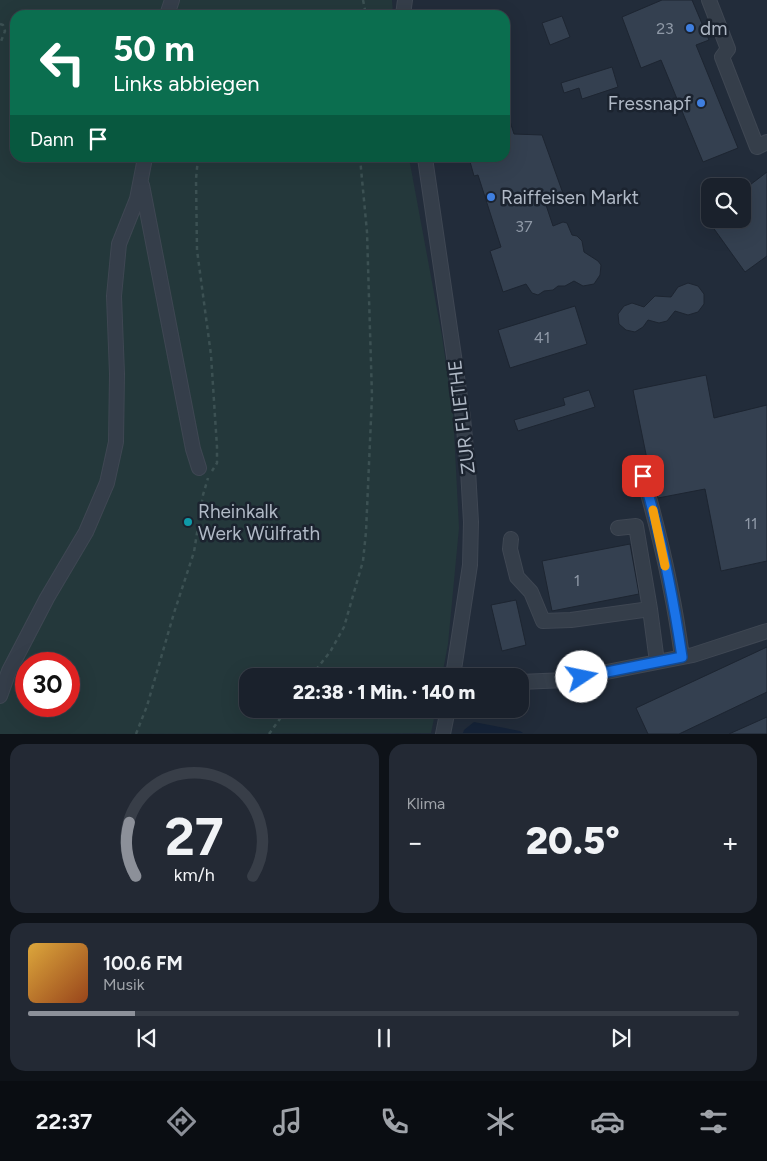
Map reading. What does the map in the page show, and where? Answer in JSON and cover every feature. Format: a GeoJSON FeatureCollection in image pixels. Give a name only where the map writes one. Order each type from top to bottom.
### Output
{"type":"FeatureCollection","features":[{"type":"Feature","properties":{"kind":"street"},"geometry":{"type":"LineString","coordinates":[[709,0],[728,49],[722,58],[758,148],[767,142]]}},
{"type":"Feature","properties":{"kind":"street"},"geometry":{"type":"LineString","coordinates":[[0,696],[9,671],[47,598],[86,532],[107,484],[116,442],[117,374],[114,296],[119,244],[137,199],[144,162]]}},
{"type":"Feature","properties":{"kind":"street","name":"ZUR FLIETHE"},"geometry":{"type":"LineString","coordinates":[[426,162],[463,418],[471,522],[470,565],[454,668]]}},
{"type":"Feature","properties":{"kind":"street"},"geometry":{"type":"LineString","coordinates":[[141,179],[193,449],[199,468]]}},
{"type":"Feature","properties":{"kind":"street"},"geometry":{"type":"LineString","coordinates":[[643,476],[655,518],[682,657]]}},
{"type":"Feature","properties":{"kind":"street"},"geometry":{"type":"LineString","coordinates":[[618,528],[636,526],[657,662]]}},
{"type":"Feature","properties":{"kind":"street"},"geometry":{"type":"LineString","coordinates":[[511,539],[510,549],[517,577],[531,592],[543,621],[571,620],[650,609]]}},
{"type":"Feature","properties":{"kind":"street"},"geometry":{"type":"LineString","coordinates":[[529,682],[566,680],[682,657],[767,631]]}},
{"type":"Feature","properties":{"kind":"street"},"geometry":{"type":"LineString","coordinates":[[443,734],[446,718]]}},
{"type":"Feature","properties":{"kind":"path"},"geometry":{"type":"LineString","coordinates":[[0,24],[3,25],[5,31],[0,44]]}},
{"type":"Feature","properties":{"kind":"path"},"geometry":{"type":"LineString","coordinates":[[317,668],[330,652],[344,627],[363,561],[366,532],[372,387],[367,232],[360,162]]}},
{"type":"Feature","properties":{"kind":"path"},"geometry":{"type":"LineString","coordinates":[[269,734],[281,718]]}},
{"type":"Feature","properties":{"kind":"green space"},"geometry":{"type":"Polygon","coordinates":[[[0,0],[392,0],[393,10],[10,10],[10,162],[410,162],[442,336],[453,412],[459,528],[448,644],[444,668],[239,668],[239,718],[434,718],[431,733],[0,734],[0,0]]]}},
{"type":"Feature","properties":{"kind":"water"},"geometry":{"type":"Polygon","coordinates":[[[474,722],[520,731],[523,733],[463,733],[474,722]]]}},
{"type":"Feature","properties":{"kind":"building"},"geometry":{"type":"Polygon","coordinates":[[[662,0],[692,0],[709,40],[696,45],[738,148],[703,162],[661,60],[641,68],[622,17],[662,0]]]}},
{"type":"Feature","properties":{"kind":"building"},"geometry":{"type":"Polygon","coordinates":[[[562,16],[570,37],[550,45],[542,23],[562,16]]]}},
{"type":"Feature","properties":{"kind":"building"},"geometry":{"type":"Polygon","coordinates":[[[612,67],[618,87],[582,99],[579,88],[564,93],[561,83],[612,67]]]}},
{"type":"Feature","properties":{"kind":"building"},"geometry":{"type":"Polygon","coordinates":[[[510,121],[514,134],[542,135],[565,199],[546,205],[553,226],[563,222],[567,223],[572,235],[577,236],[582,241],[584,252],[601,265],[600,275],[594,284],[583,286],[574,281],[565,286],[558,286],[553,290],[544,291],[538,295],[532,293],[526,284],[503,292],[490,251],[501,247],[478,175],[474,176],[470,162],[510,162],[510,121]]]}},
{"type":"Feature","properties":{"kind":"building"},"geometry":{"type":"Polygon","coordinates":[[[767,172],[767,256],[745,272],[713,228],[751,228],[751,184],[767,172]]]}},
{"type":"Feature","properties":{"kind":"building"},"geometry":{"type":"Polygon","coordinates":[[[688,283],[698,286],[704,294],[704,304],[698,312],[688,315],[675,311],[667,321],[659,323],[648,320],[643,327],[635,332],[626,330],[619,324],[618,314],[624,306],[632,303],[644,307],[655,296],[671,297],[678,287],[688,283]]]}},
{"type":"Feature","properties":{"kind":"building"},"geometry":{"type":"Polygon","coordinates":[[[575,306],[587,344],[510,368],[498,330],[575,306]]]}},
{"type":"Feature","properties":{"kind":"building"},"geometry":{"type":"Polygon","coordinates":[[[706,375],[714,418],[767,405],[767,561],[721,571],[705,489],[658,498],[649,469],[633,390],[706,375]]]}},
{"type":"Feature","properties":{"kind":"building"},"geometry":{"type":"Polygon","coordinates":[[[589,390],[595,407],[518,431],[514,420],[565,405],[563,398],[589,390]]]}},
{"type":"Feature","properties":{"kind":"building"},"geometry":{"type":"Polygon","coordinates":[[[630,544],[639,594],[552,611],[542,561],[630,544]]]}},
{"type":"Feature","properties":{"kind":"building"},"geometry":{"type":"Polygon","coordinates":[[[516,600],[526,645],[502,651],[491,605],[516,600]]]}},
{"type":"Feature","properties":{"kind":"building"},"geometry":{"type":"Polygon","coordinates":[[[767,647],[767,692],[679,734],[648,734],[636,708],[767,647]]]}},
{"type":"Feature","properties":{"kind":"building"},"geometry":{"type":"Polygon","coordinates":[[[767,717],[767,734],[729,734],[767,717]]]}},
{"type":"Feature","properties":{"kind":"slow traffic"},"geometry":{"type":"LineString","coordinates":[[653,510],[665,566]]}},
{"type":"Feature","properties":{"kind":"place","name":"dm"},"geometry":{"type":"Point","coordinates":[690,28]}},
{"type":"Feature","properties":{"kind":"place","name":"Fressnapf"},"geometry":{"type":"Point","coordinates":[701,103]}},
{"type":"Feature","properties":{"kind":"place","name":"Raiffeisen Markt"},"geometry":{"type":"Point","coordinates":[491,197]}},
{"type":"Feature","properties":{"kind":"place","name":"Rheinkalk Werk Wülfrath"},"geometry":{"type":"Point","coordinates":[188,522]}},
{"type":"Feature","properties":{"kind":"route"},"geometry":{"type":"LineString","coordinates":[[582,677],[682,657],[655,518],[643,476]]}}]}
